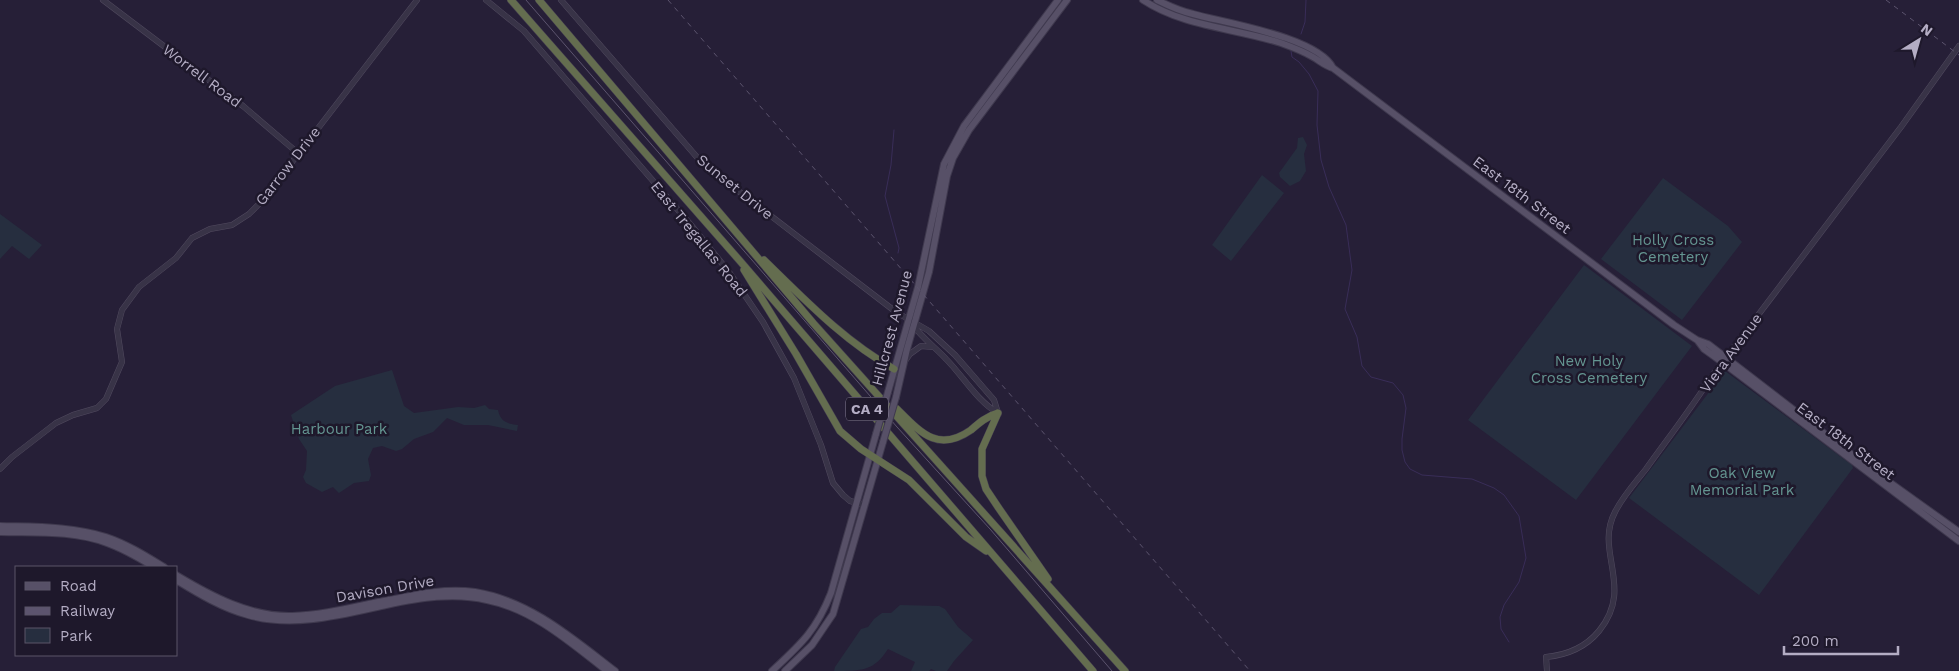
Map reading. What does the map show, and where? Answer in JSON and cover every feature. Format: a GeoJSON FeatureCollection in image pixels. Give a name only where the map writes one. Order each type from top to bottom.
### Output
{"type":"FeatureCollection","features":[{"type":"Feature","properties":{"kind":"highway","name":"CA 4"},"geometry":{"type":"LineString","coordinates":[[511,0],[740,261],[1093,671]]}},
{"type":"Feature","properties":{"kind":"highway","name":"CA 4"},"geometry":{"type":"LineString","coordinates":[[539,0],[855,370],[1125,671]]}},
{"type":"Feature","properties":{"kind":"highway"},"geometry":{"type":"LineString","coordinates":[[732,228],[822,314],[872,357],[894,369]]}},
{"type":"Feature","properties":{"kind":"highway"},"geometry":{"type":"LineString","coordinates":[[740,261],[750,282],[796,354],[840,431],[878,461],[908,480],[966,537],[994,557]]}},
{"type":"Feature","properties":{"kind":"highway"},"geometry":{"type":"LineString","coordinates":[[855,370],[916,428],[936,440],[956,439],[988,417],[998,413]]}},
{"type":"Feature","properties":{"kind":"highway"},"geometry":{"type":"LineString","coordinates":[[998,413],[982,449],[982,476],[986,489],[1064,602]]}},
{"type":"Feature","properties":{"kind":"main road","name":"Hillcrest Avenue"},"geometry":{"type":"LineString","coordinates":[[785,671],[812,645],[833,614],[905,361],[938,185],[944,164],[955,140],[1058,0]]}},
{"type":"Feature","properties":{"kind":"main road","name":"Hillcrest Avenue"},"geometry":{"type":"LineString","coordinates":[[772,671],[804,640],[822,615],[831,593],[894,369],[929,272],[947,176],[957,151],[969,130],[1067,0]]}},
{"type":"Feature","properties":{"kind":"main road","name":"East 18th Street"},"geometry":{"type":"LineString","coordinates":[[1143,0],[1183,19],[1283,44],[1303,51],[1326,66],[1333,68],[1666,319],[1697,340],[1708,344],[1724,360],[1959,540]]}},
{"type":"Feature","properties":{"kind":"main road","name":"East 18th Street"},"geometry":{"type":"LineString","coordinates":[[1157,0],[1192,14],[1287,38],[1318,53],[1330,62],[1333,68]]}},
{"type":"Feature","properties":{"kind":"main road","name":"East 18th Street"},"geometry":{"type":"LineString","coordinates":[[1724,360],[1959,532]]}},
{"type":"Feature","properties":{"kind":"main road"},"geometry":{"type":"LineString","coordinates":[[0,526],[57,528],[93,534],[123,544],[162,566]]}},
{"type":"Feature","properties":{"kind":"main road"},"geometry":{"type":"LineString","coordinates":[[0,532],[58,533],[92,538],[121,549],[152,566]]}},
{"type":"Feature","properties":{"kind":"main road","name":"Davison Drive"},"geometry":{"type":"LineString","coordinates":[[178,576],[226,602],[252,611],[280,615],[317,614],[434,591],[474,592],[532,611],[615,671]]}},
{"type":"Feature","properties":{"kind":"main road","name":"Davison Drive"},"geometry":{"type":"LineString","coordinates":[[178,581],[224,606],[249,616],[278,620],[310,620],[438,596],[488,600],[512,607],[537,620],[607,671]]}},
{"type":"Feature","properties":{"kind":"street","name":"Worrell Road"},"geometry":{"type":"LineString","coordinates":[[103,0],[243,106],[299,154]]}},
{"type":"Feature","properties":{"kind":"street","name":"Garrow Drive"},"geometry":{"type":"LineString","coordinates":[[0,470],[56,423],[73,415],[97,408],[106,400],[122,362],[117,329],[122,310],[139,287],[172,262],[192,238],[210,229],[232,225],[249,214],[262,201],[417,0]]}},
{"type":"Feature","properties":{"kind":"street","name":"East Tregallas Road"},"geometry":{"type":"LineString","coordinates":[[486,0],[524,31],[691,224],[729,272],[763,322],[794,378],[822,445],[833,483],[850,500],[865,505]]}},
{"type":"Feature","properties":{"kind":"street","name":"Sunset Drive"},"geometry":{"type":"LineString","coordinates":[[561,0],[702,163],[912,323]]}},
{"type":"Feature","properties":{"kind":"street","name":"Viera Avenue"},"geometry":{"type":"LineString","coordinates":[[1547,671],[1546,657],[1566,654],[1582,647],[1604,625],[1610,613],[1615,598],[1615,584],[1608,540],[1609,525],[1614,513],[1700,396],[1724,360],[1901,127],[1959,46]]}},
{"type":"Feature","properties":{"kind":"street"},"geometry":{"type":"LineString","coordinates":[[912,323],[987,405],[998,413]]}},
{"type":"Feature","properties":{"kind":"street"},"geometry":{"type":"LineString","coordinates":[[912,323],[933,335],[955,355],[994,400],[998,413]]}},
{"type":"Feature","properties":{"kind":"street"},"geometry":{"type":"LineString","coordinates":[[905,361],[910,354],[921,346],[928,345],[936,348]]}},
{"type":"Feature","properties":{"kind":"green space"},"geometry":{"type":"Polygon","coordinates":[[[1303,137],[1307,145],[1304,154],[1306,171],[1300,181],[1290,186],[1280,177],[1279,173],[1297,148],[1298,138],[1303,137]]]}},
{"type":"Feature","properties":{"kind":"green space"},"geometry":{"type":"Polygon","coordinates":[[[1262,175],[1284,193],[1231,261],[1212,245],[1262,175]]]}},
{"type":"Feature","properties":{"kind":"green space","name":"Holly Cross Cemetery"},"geometry":{"type":"Polygon","coordinates":[[[1663,178],[1728,226],[1742,242],[1682,320],[1601,259],[1663,178]]]}},
{"type":"Feature","properties":{"kind":"green space"},"geometry":{"type":"Polygon","coordinates":[[[0,214],[42,245],[29,259],[12,246],[0,259],[0,214]]]}},
{"type":"Feature","properties":{"kind":"green space","name":"New Holy Cross Cemetery"},"geometry":{"type":"Polygon","coordinates":[[[1584,265],[1692,346],[1576,500],[1468,420],[1584,265]]]}},
{"type":"Feature","properties":{"kind":"green space","name":"Harbour Park"},"geometry":{"type":"Polygon","coordinates":[[[392,370],[404,406],[414,413],[458,407],[474,408],[485,405],[489,409],[498,410],[500,417],[505,421],[518,425],[517,431],[488,425],[464,425],[447,418],[433,432],[414,439],[402,449],[396,451],[382,446],[373,448],[368,459],[371,475],[369,481],[354,483],[339,493],[333,487],[322,492],[306,483],[303,477],[306,470],[307,451],[299,439],[291,415],[335,386],[392,370]]]}},
{"type":"Feature","properties":{"kind":"green space","name":"Oak View Memorial Park"},"geometry":{"type":"Polygon","coordinates":[[[1725,371],[1852,465],[1853,468],[1759,595],[1629,498],[1725,371]]]}},
{"type":"Feature","properties":{"kind":"green space"},"geometry":{"type":"Polygon","coordinates":[[[900,605],[939,606],[945,609],[958,627],[973,640],[947,671],[931,669],[929,671],[911,671],[915,662],[888,649],[878,662],[872,666],[860,670],[834,671],[861,629],[868,627],[882,613],[891,613],[900,605]]]}},
{"type":"Feature","properties":{"kind":"waterway"},"geometry":{"type":"LineString","coordinates":[[1301,34],[1305,22],[1306,0]]}},
{"type":"Feature","properties":{"kind":"waterway"},"geometry":{"type":"LineString","coordinates":[[1291,51],[1292,57],[1309,74],[1318,91],[1317,125],[1321,160],[1329,187],[1346,225],[1352,270],[1345,309],[1357,337],[1362,366],[1371,377],[1393,383],[1403,395],[1406,408],[1402,450],[1405,462],[1410,469],[1422,475],[1472,479],[1494,488],[1504,495],[1519,516],[1526,558],[1519,582],[1504,605],[1500,617],[1501,629],[1509,642]]}},
{"type":"Feature","properties":{"kind":"waterway"},"geometry":{"type":"LineString","coordinates":[[894,130],[891,165],[885,196],[899,248],[898,253]]}},
{"type":"Feature","properties":{"kind":"tram line"},"geometry":{"type":"LineString","coordinates":[[526,0],[897,427],[990,529],[1112,671]]}},
{"type":"Feature","properties":{"kind":"railway"},"geometry":{"type":"LineString","coordinates":[[668,0],[1250,671]]}},
{"type":"Feature","properties":{"kind":"railway"},"geometry":{"type":"LineString","coordinates":[[1886,0],[1959,55]]}}]}
